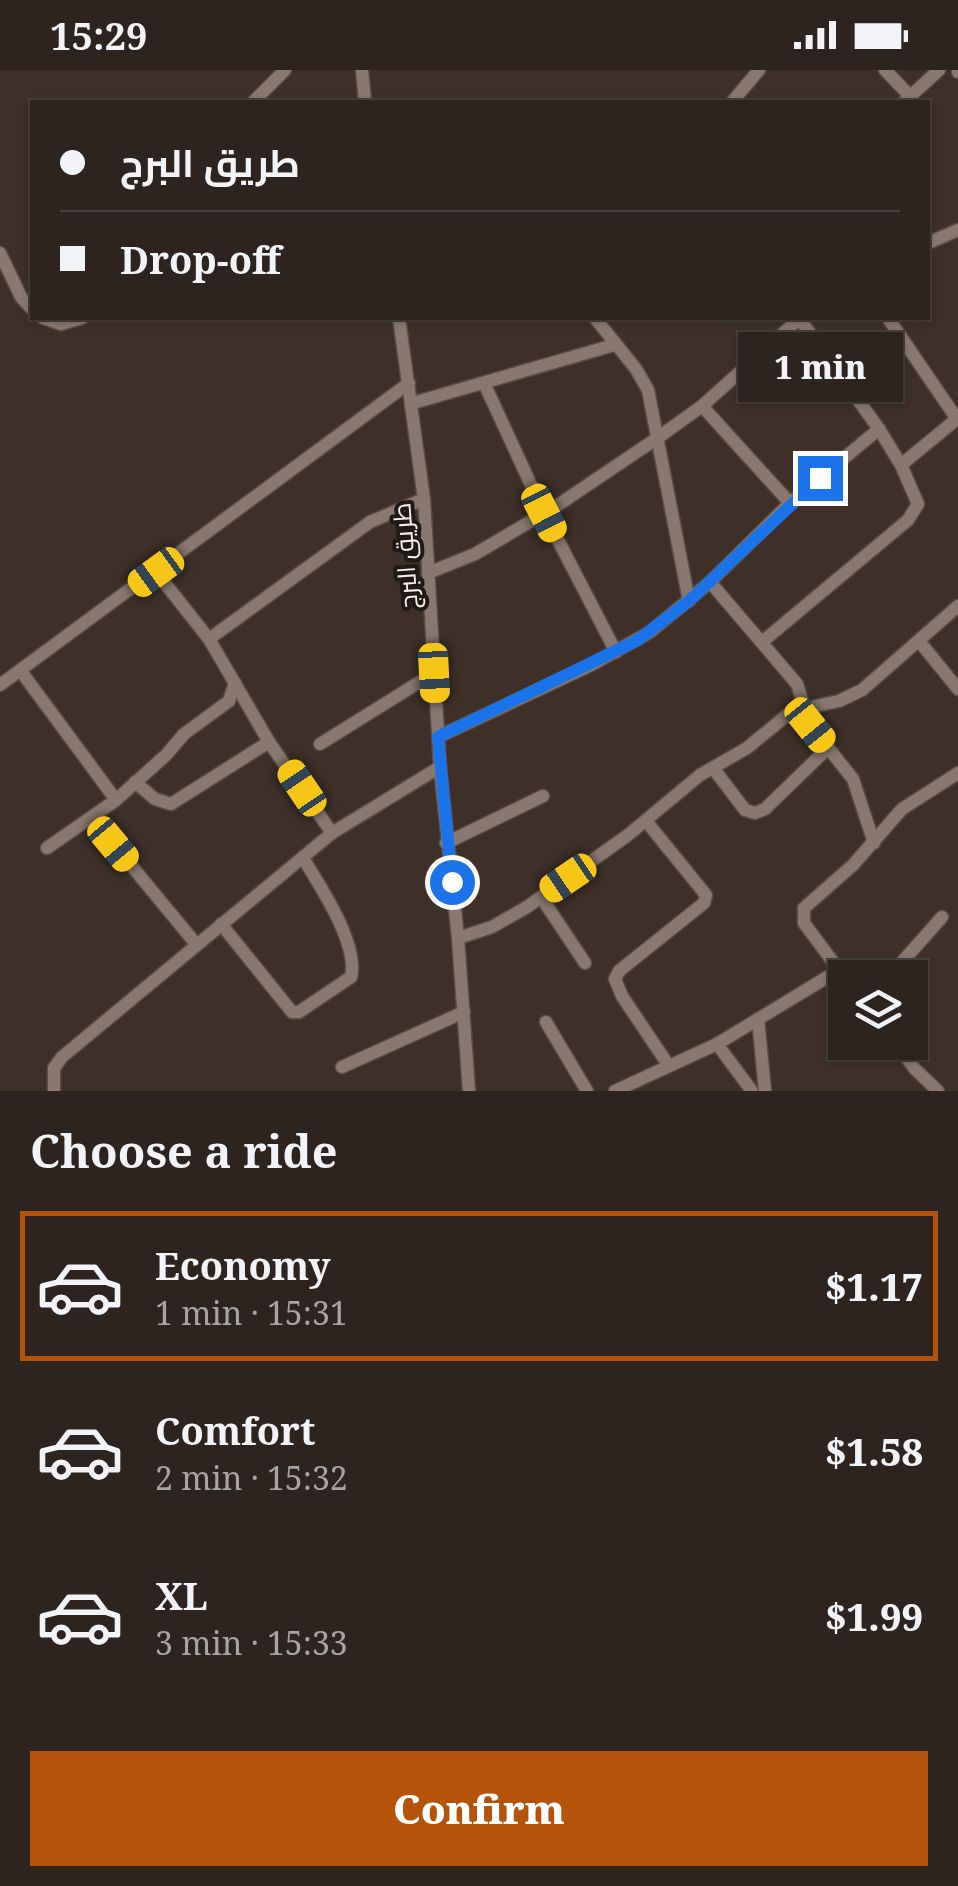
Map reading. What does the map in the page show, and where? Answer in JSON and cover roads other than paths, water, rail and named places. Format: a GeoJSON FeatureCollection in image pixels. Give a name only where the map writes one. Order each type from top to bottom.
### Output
{"type":"FeatureCollection","features":[{"type":"Feature","properties":{"kind":"street"},"geometry":{"type":"LineString","coordinates":[[255,100],[285,70]]}},
{"type":"Feature","properties":{"kind":"street"},"geometry":{"type":"LineString","coordinates":[[362,70],[365,100]]}},
{"type":"Feature","properties":{"kind":"street"},"geometry":{"type":"LineString","coordinates":[[734,100],[760,70]]}},
{"type":"Feature","properties":{"kind":"street"},"geometry":{"type":"LineString","coordinates":[[885,70],[907,99],[938,70]]}},
{"type":"Feature","properties":{"kind":"street"},"geometry":{"type":"LineString","coordinates":[[930,242],[958,230]]}},
{"type":"Feature","properties":{"kind":"street"},"geometry":{"type":"LineString","coordinates":[[0,254],[30,307]]}},
{"type":"Feature","properties":{"kind":"street"},"geometry":{"type":"LineString","coordinates":[[49,320],[61,324],[75,320]]}},
{"type":"Feature","properties":{"kind":"street","name":"طريق البرج"},"geometry":{"type":"LineString","coordinates":[[399,320],[424,498],[440,767],[469,1091]]}},
{"type":"Feature","properties":{"kind":"street"},"geometry":{"type":"LineString","coordinates":[[596,320],[648,390],[689,601]]}},
{"type":"Feature","properties":{"kind":"street"},"geometry":{"type":"LineString","coordinates":[[428,573],[474,554],[544,513],[656,439],[702,406],[797,320]]}},
{"type":"Feature","properties":{"kind":"street"},"geometry":{"type":"LineString","coordinates":[[762,642],[915,512],[916,497],[901,465],[800,320]]}},
{"type":"Feature","properties":{"kind":"street"},"geometry":{"type":"LineString","coordinates":[[889,320],[957,418],[901,465]]}},
{"type":"Feature","properties":{"kind":"street"},"geometry":{"type":"LineString","coordinates":[[413,403],[614,345]]}},
{"type":"Feature","properties":{"kind":"street"},"geometry":{"type":"LineString","coordinates":[[0,685],[409,383]]}},
{"type":"Feature","properties":{"kind":"street"},"geometry":{"type":"LineString","coordinates":[[484,383],[544,513],[616,652]]}},
{"type":"Feature","properties":{"kind":"street"},"geometry":{"type":"LineString","coordinates":[[702,406],[790,503]]}},
{"type":"Feature","properties":{"kind":"street"},"geometry":{"type":"LineString","coordinates":[[438,737],[638,640],[689,601],[790,503],[878,429]]}},
{"type":"Feature","properties":{"kind":"street"},"geometry":{"type":"LineString","coordinates":[[208,640],[370,522],[424,498]]}},
{"type":"Feature","properties":{"kind":"street"},"geometry":{"type":"LineString","coordinates":[[156,572],[208,640],[269,742],[332,833]]}},
{"type":"Feature","properties":{"kind":"street"},"geometry":{"type":"LineString","coordinates":[[710,582],[798,684],[810,725],[852,779],[874,843]]}},
{"type":"Feature","properties":{"kind":"street"},"geometry":{"type":"LineString","coordinates":[[458,938],[492,927],[540,897],[792,712],[839,701],[862,690],[958,606]]}},
{"type":"Feature","properties":{"kind":"street"},"geometry":{"type":"LineString","coordinates":[[919,640],[958,689]]}},
{"type":"Feature","properties":{"kind":"street"},"geometry":{"type":"LineString","coordinates":[[20,670],[116,800]]}},
{"type":"Feature","properties":{"kind":"street"},"geometry":{"type":"LineString","coordinates":[[320,744],[434,673]]}},
{"type":"Feature","properties":{"kind":"street"},"geometry":{"type":"LineString","coordinates":[[47,848],[116,800],[166,756],[184,734],[228,701],[235,683]]}},
{"type":"Feature","properties":{"kind":"street"},"geometry":{"type":"LineString","coordinates":[[135,782],[155,799],[171,804],[269,742]]}},
{"type":"Feature","properties":{"kind":"street"},"geometry":{"type":"LineString","coordinates":[[713,768],[745,810],[756,813],[765,809],[828,748]]}},
{"type":"Feature","properties":{"kind":"street"},"geometry":{"type":"LineString","coordinates":[[54,1091],[54,1068],[62,1057],[196,944],[332,833],[440,767]]}},
{"type":"Feature","properties":{"kind":"street"},"geometry":{"type":"LineString","coordinates":[[832,960],[804,923],[804,908],[854,866],[902,810],[958,773]]}},
{"type":"Feature","properties":{"kind":"street"},"geometry":{"type":"LineString","coordinates":[[446,844],[543,796]]}},
{"type":"Feature","properties":{"kind":"street"},"geometry":{"type":"LineString","coordinates":[[92,818],[196,944]]}},
{"type":"Feature","properties":{"kind":"street"},"geometry":{"type":"LineString","coordinates":[[646,820],[706,896],[704,903],[619,971],[615,980],[669,1066]]}},
{"type":"Feature","properties":{"kind":"street"},"geometry":{"type":"LineString","coordinates":[[221,924],[292,1012],[299,1012],[351,977],[353,970],[333,908],[303,858]]}},
{"type":"Feature","properties":{"kind":"street"},"geometry":{"type":"LineString","coordinates":[[540,897],[585,963]]}},
{"type":"Feature","properties":{"kind":"street"},"geometry":{"type":"LineString","coordinates":[[904,960],[942,918]]}},
{"type":"Feature","properties":{"kind":"street"},"geometry":{"type":"LineString","coordinates":[[615,1091],[716,1044],[828,982]]}},
{"type":"Feature","properties":{"kind":"street"},"geometry":{"type":"LineString","coordinates":[[342,1067],[464,1012]]}},
{"type":"Feature","properties":{"kind":"street"},"geometry":{"type":"LineString","coordinates":[[758,1019],[764,1091]]}},
{"type":"Feature","properties":{"kind":"street"},"geometry":{"type":"LineString","coordinates":[[546,1022],[587,1091]]}},
{"type":"Feature","properties":{"kind":"street"},"geometry":{"type":"LineString","coordinates":[[716,1044],[752,1091]]}},
{"type":"Feature","properties":{"kind":"street"},"geometry":{"type":"LineString","coordinates":[[908,1060],[938,1091]]}}]}
